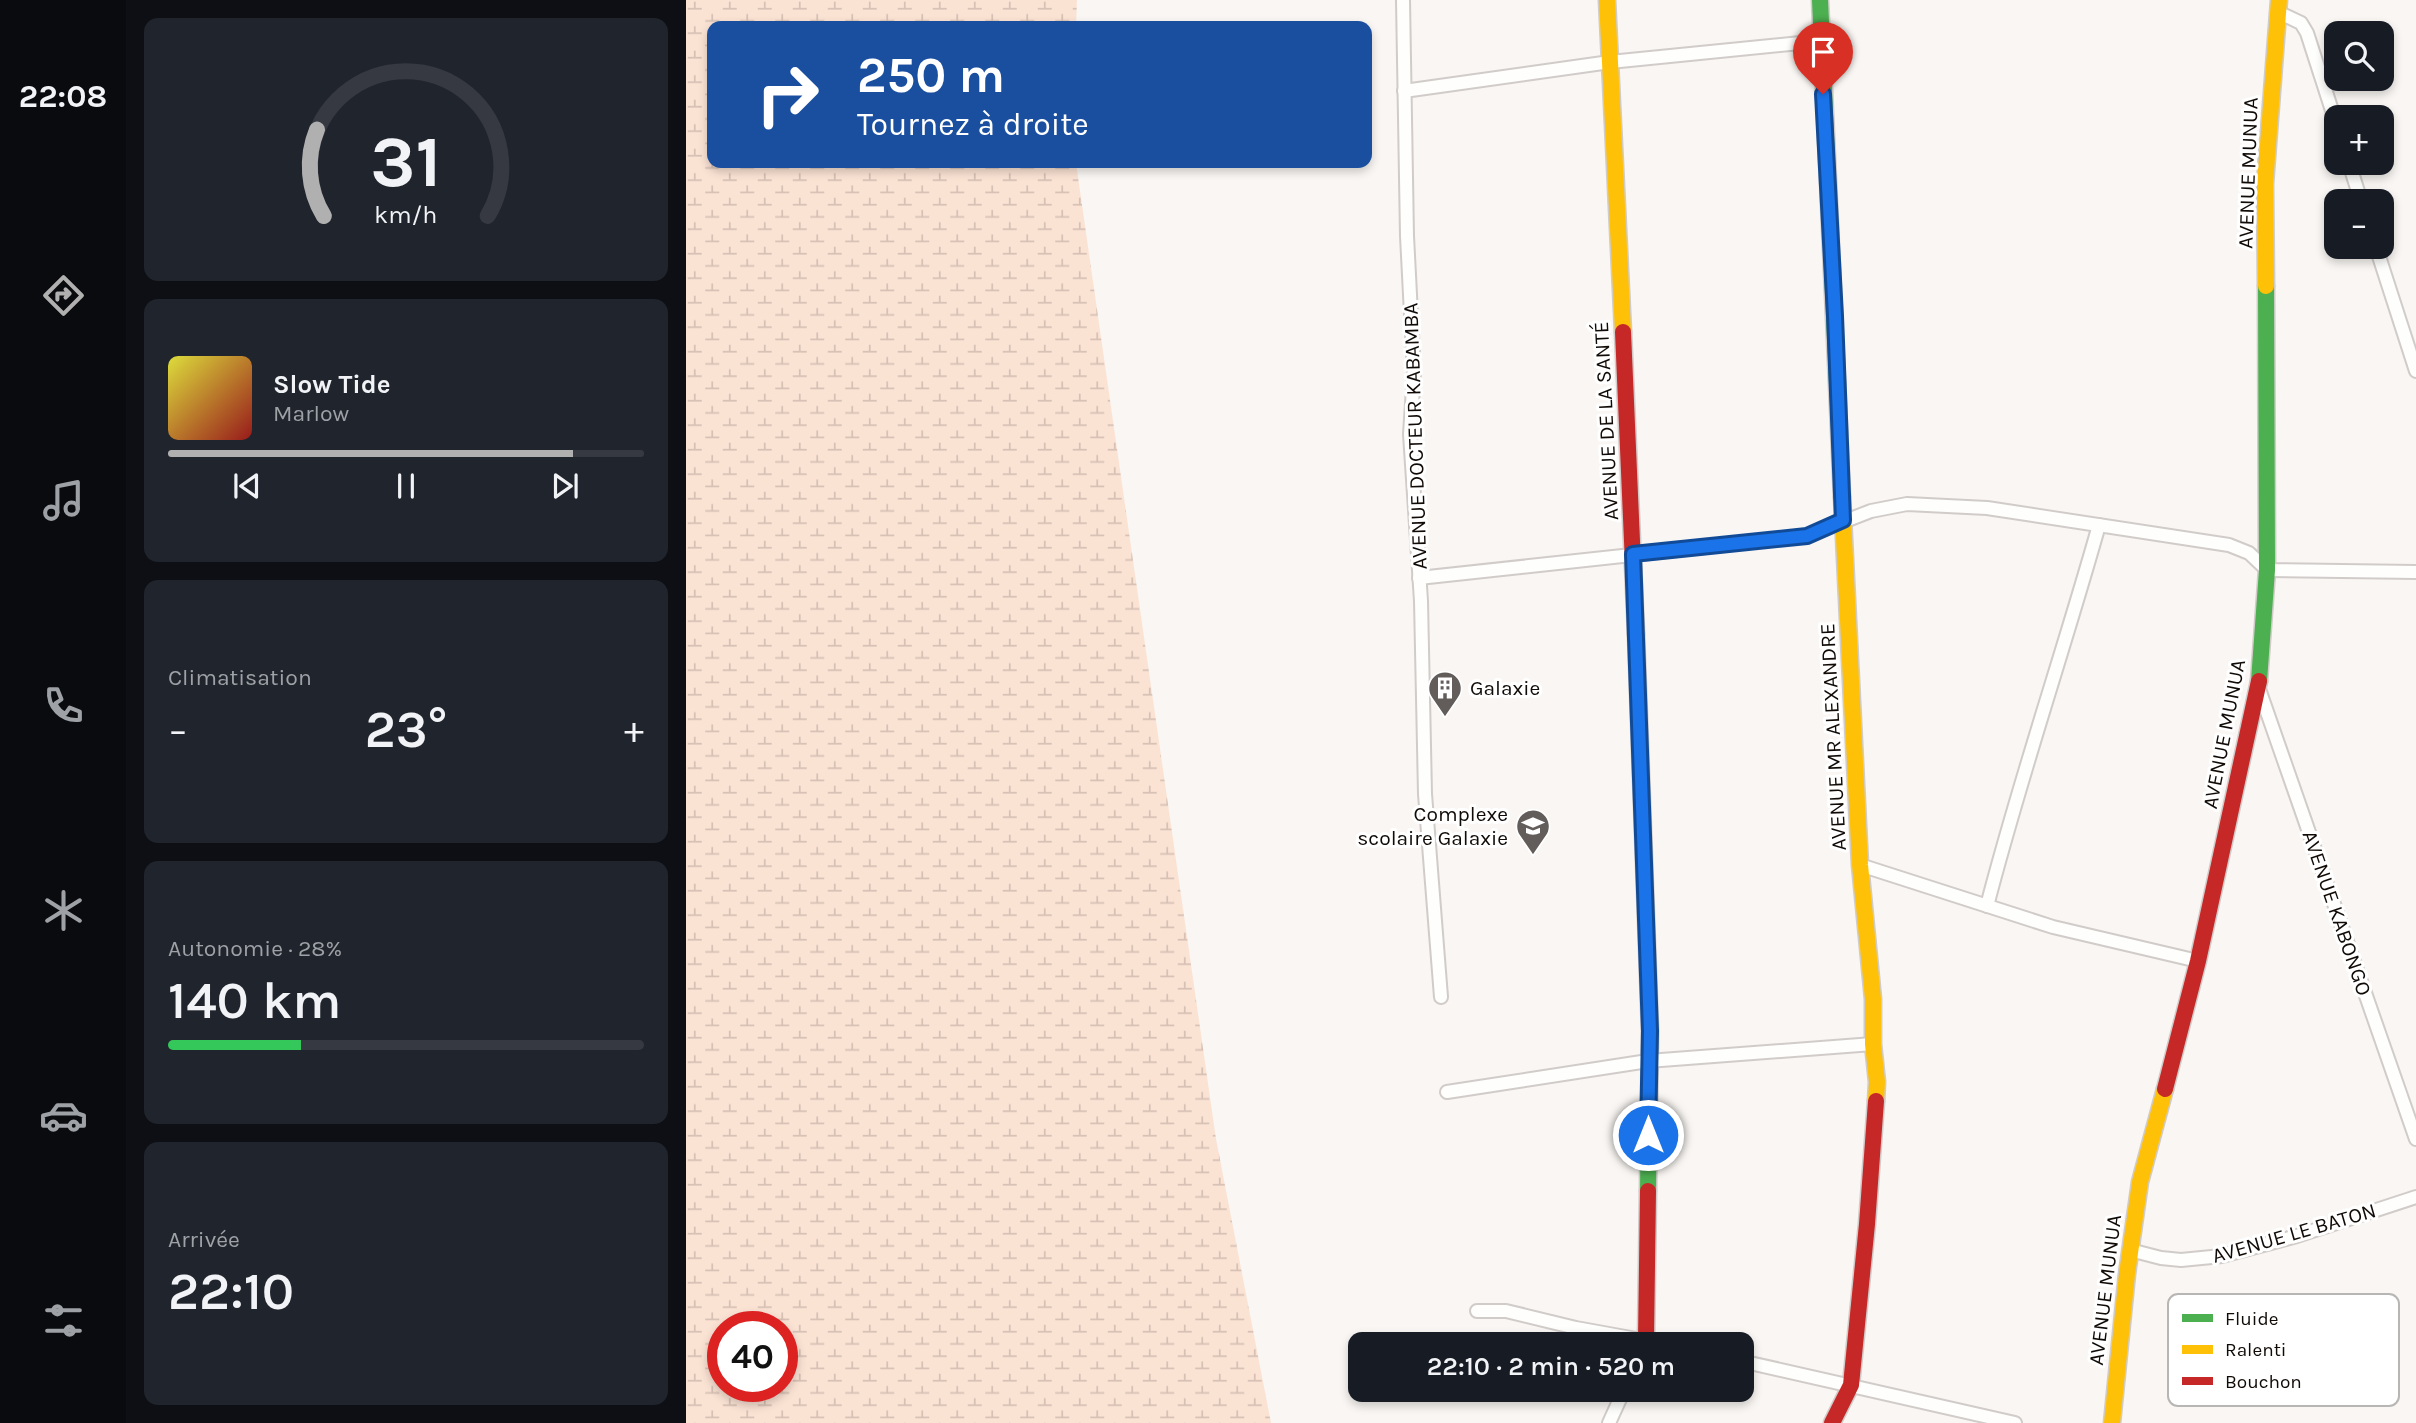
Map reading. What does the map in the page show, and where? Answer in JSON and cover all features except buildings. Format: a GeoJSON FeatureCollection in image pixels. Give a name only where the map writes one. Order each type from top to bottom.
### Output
{"type":"FeatureCollection","features":[{"type":"Feature","properties":{"kind":"street","name":"AVENUE DOCTEUR KABAMBA"},"geometry":{"type":"LineString","coordinates":[[1403,0],[1407,236],[1414,373],[1410,434],[1419,578],[1425,793],[1441,997]]}},
{"type":"Feature","properties":{"kind":"street","name":"AVENUE DE LA SANTÉ"},"geometry":{"type":"LineString","coordinates":[[1607,0],[1633,554],[1650,1031],[1645,1332]]}},
{"type":"Feature","properties":{"kind":"street","name":"AVENUE MR ALEXANDRE"},"geometry":{"type":"LineString","coordinates":[[1820,0],[1860,865],[1873,999],[1872,1044],[1877,1082],[1874,1143],[1851,1385]]}},
{"type":"Feature","properties":{"kind":"street"},"geometry":{"type":"LineString","coordinates":[[2279,6],[2301,23],[2307,33],[2330,105]]}},
{"type":"Feature","properties":{"kind":"street","name":"AVENUE MUNUA"},"geometry":{"type":"LineString","coordinates":[[2112,1423],[2140,1182],[2198,961],[2259,687],[2267,570],[2265,184],[2279,6]]}},
{"type":"Feature","properties":{"kind":"street"},"geometry":{"type":"LineString","coordinates":[[1405,91],[1610,62],[1821,41]]}},
{"type":"Feature","properties":{"kind":"street"},"geometry":{"type":"LineString","coordinates":[[2380,259],[2416,371]]}},
{"type":"Feature","properties":{"kind":"street"},"geometry":{"type":"LineString","coordinates":[[1419,578],[1807,536],[1871,511],[1907,504],[1987,508],[2229,545],[2249,553],[2267,570],[2416,572]]}},
{"type":"Feature","properties":{"kind":"street"},"geometry":{"type":"LineString","coordinates":[[1987,906],[2011,814],[2065,644],[2099,525]]}},
{"type":"Feature","properties":{"kind":"street","name":"AVENUE KABONGO"},"geometry":{"type":"LineString","coordinates":[[2259,687],[2416,1139]]}},
{"type":"Feature","properties":{"kind":"street"},"geometry":{"type":"LineString","coordinates":[[1860,865],[2053,927],[2198,961]]}},
{"type":"Feature","properties":{"kind":"street"},"geometry":{"type":"LineString","coordinates":[[1447,1092],[1648,1061],[1872,1044]]}},
{"type":"Feature","properties":{"kind":"street","name":"AVENUE LE BATON"},"geometry":{"type":"LineString","coordinates":[[2130,1250],[2181,1260],[2222,1256],[2297,1236],[2416,1197]]}},
{"type":"Feature","properties":{"kind":"street"},"geometry":{"type":"LineString","coordinates":[[1476,1311],[1506,1311],[1596,1332]]}},
{"type":"Feature","properties":{"kind":"street"},"geometry":{"type":"LineString","coordinates":[[1754,1364],[2015,1423]]}},
{"type":"Feature","properties":{"kind":"street"},"geometry":{"type":"LineString","coordinates":[[1832,1423],[1851,1385]]}},
{"type":"Feature","properties":{"kind":"street"},"geometry":{"type":"LineString","coordinates":[[1609,1423],[1619,1402]]}},
{"type":"Feature","properties":{"kind":"green space"},"geometry":{"type":"Polygon","coordinates":[[[686,0],[1077,0],[1076,21],[707,21],[707,168],[1077,168],[1216,1139],[1271,1423],[686,1423],[686,0]]]}},
{"type":"Feature","properties":{"kind":"traffic: fast"},"geometry":{"type":"LineString","coordinates":[[1820,0],[1842,497]]}},
{"type":"Feature","properties":{"kind":"traffic: fast"},"geometry":{"type":"LineString","coordinates":[[2259,681],[2267,570],[2266,286]]}},
{"type":"Feature","properties":{"kind":"traffic: fast"},"geometry":{"type":"LineString","coordinates":[[1636,634],[1650,1031],[1648,1191]]}},
{"type":"Feature","properties":{"kind":"traffic: slow"},"geometry":{"type":"LineString","coordinates":[[1607,0],[1623,332]]}},
{"type":"Feature","properties":{"kind":"traffic: slow"},"geometry":{"type":"LineString","coordinates":[[2266,286],[2265,184],[2279,0]]}},
{"type":"Feature","properties":{"kind":"traffic: slow"},"geometry":{"type":"LineString","coordinates":[[1842,497],[1860,865],[1873,999],[1876,1101]]}},
{"type":"Feature","properties":{"kind":"traffic: slow"},"geometry":{"type":"LineString","coordinates":[[2112,1423],[2127,1274],[2140,1182],[2165,1089]]}},
{"type":"Feature","properties":{"kind":"traffic: jam"},"geometry":{"type":"LineString","coordinates":[[1623,332],[1636,634]]}},
{"type":"Feature","properties":{"kind":"traffic: jam"},"geometry":{"type":"LineString","coordinates":[[2165,1089],[2198,961],[2259,681]]}},
{"type":"Feature","properties":{"kind":"traffic: jam"},"geometry":{"type":"LineString","coordinates":[[1832,1423],[1851,1385],[1876,1101]]}},
{"type":"Feature","properties":{"kind":"traffic: jam"},"geometry":{"type":"LineString","coordinates":[[1646,1332],[1648,1191]]}},
{"type":"Feature","properties":{"kind":"place","name":"Galaxie"},"geometry":{"type":"Point","coordinates":[1445,718]}},
{"type":"Feature","properties":{"kind":"place","name":"Complexe scolaire Galaxie"},"geometry":{"type":"Point","coordinates":[1533,856]}},
{"type":"Feature","properties":{"kind":"route"},"geometry":{"type":"LineString","coordinates":[[1648,1135],[1650,1031],[1633,554],[1807,536],[1843,520],[1823,94]]}}]}
